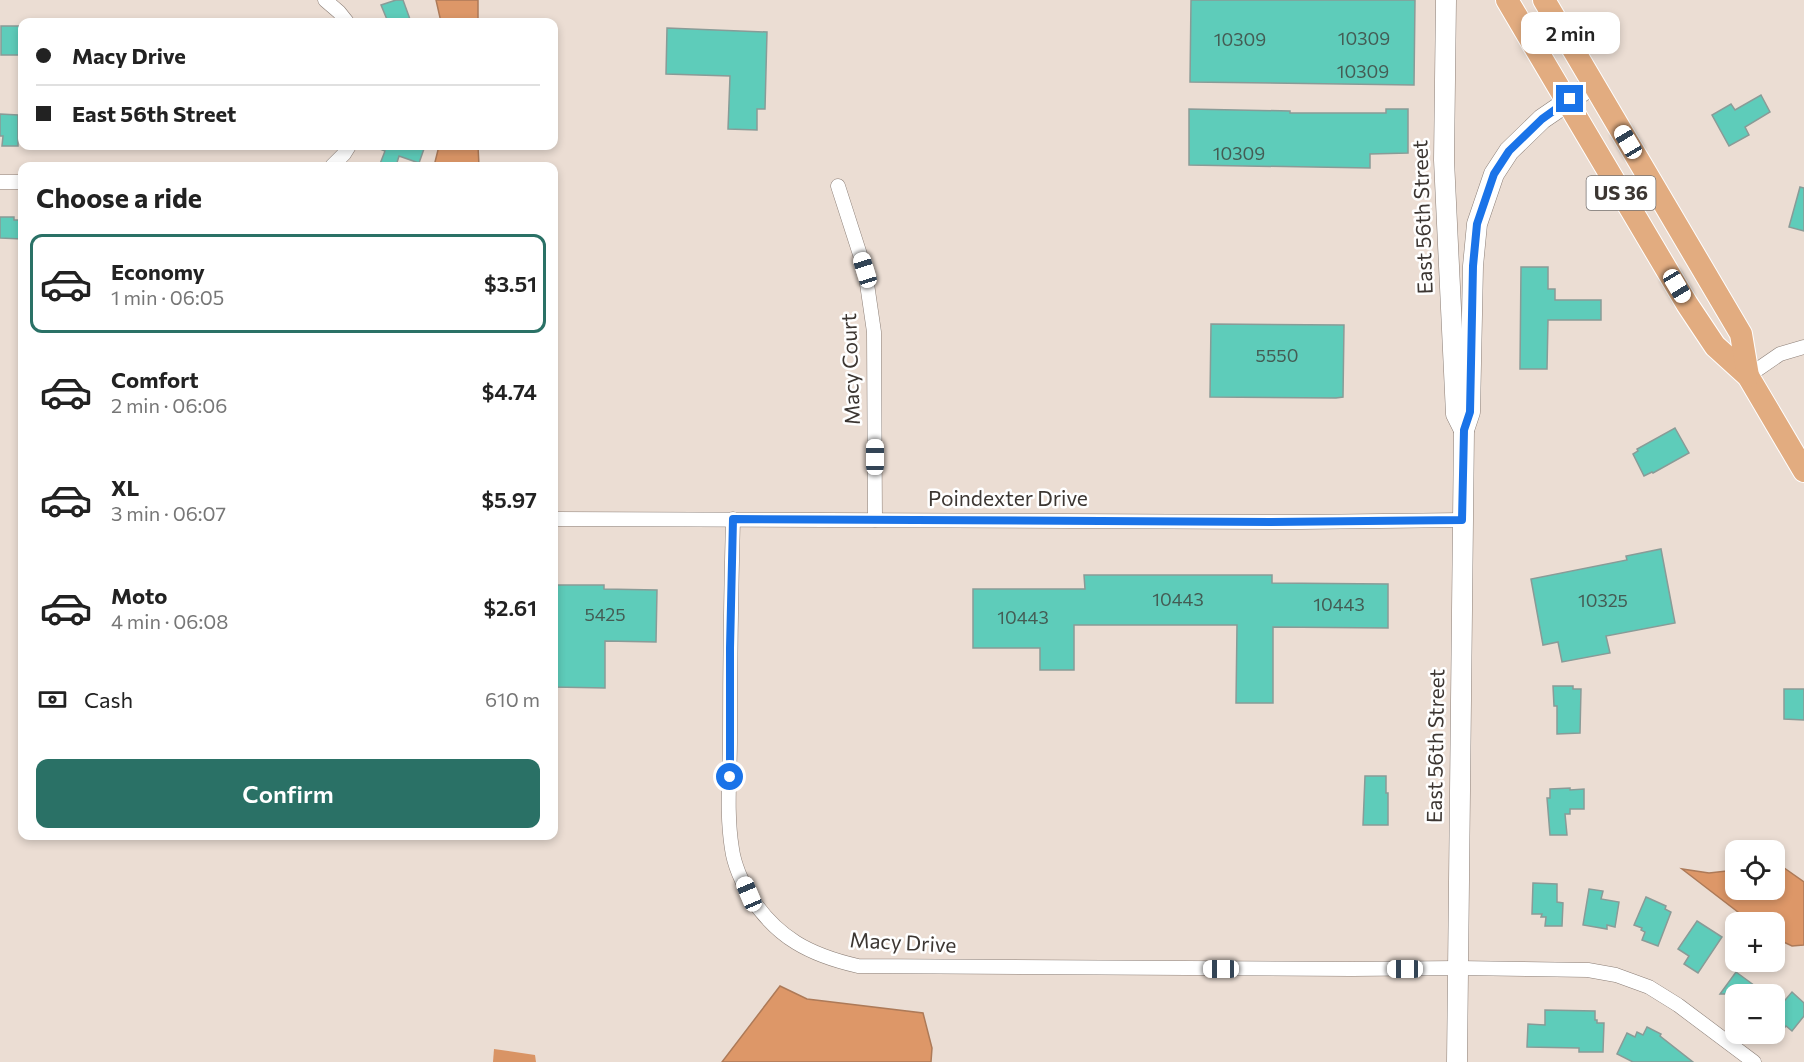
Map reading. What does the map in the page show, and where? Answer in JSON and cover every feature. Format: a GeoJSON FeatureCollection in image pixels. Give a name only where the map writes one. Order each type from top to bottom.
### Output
{"type":"FeatureCollection","features":[{"type":"Feature","properties":{"kind":"main road","name":"East 56th Street"},"geometry":{"type":"LineString","coordinates":[[1446,0],[1444,160],[1449,294],[1456,414],[1464,430]]}},
{"type":"Feature","properties":{"kind":"main road","name":"US 36"},"geometry":{"type":"LineString","coordinates":[[1507,0],[1687,304],[1715,346],[1748,376],[1804,471]]}},
{"type":"Feature","properties":{"kind":"main road","name":"US 36"},"geometry":{"type":"LineString","coordinates":[[1544,1],[1741,334],[1748,376]]}},
{"type":"Feature","properties":{"kind":"main road","name":"East 56th Street"},"geometry":{"type":"LineString","coordinates":[[1457,1062],[1464,430],[1470,412],[1473,266],[1477,224],[1494,174],[1509,151],[1542,119],[1593,84]]}},
{"type":"Feature","properties":{"kind":"street"},"geometry":{"type":"LineString","coordinates":[[325,0],[344,18]]}},
{"type":"Feature","properties":{"kind":"street"},"geometry":{"type":"LineString","coordinates":[[336,162],[346,150]]}},
{"type":"Feature","properties":{"kind":"street"},"geometry":{"type":"LineString","coordinates":[[0,182],[18,183]]}},
{"type":"Feature","properties":{"kind":"street","name":"Macy Court"},"geometry":{"type":"LineString","coordinates":[[838,186],[865,270],[874,332],[875,520]]}},
{"type":"Feature","properties":{"kind":"street"},"geometry":{"type":"LineString","coordinates":[[1748,376],[1780,354],[1804,347]]}},
{"type":"Feature","properties":{"kind":"street","name":"Poindexter Drive"},"geometry":{"type":"LineString","coordinates":[[558,519],[1300,522],[1462,520]]}},
{"type":"Feature","properties":{"kind":"street","name":"Macy Drive"},"geometry":{"type":"LineString","coordinates":[[733,519],[730,648],[732,850],[749,894],[762,912],[795,943],[837,961],[858,966],[1458,968],[1598,971],[1622,977],[1662,994],[1754,1062]]}},
{"type":"Feature","properties":{"kind":"shaded area"},"geometry":{"type":"Polygon","coordinates":[[[436,0],[478,0],[478,18],[440,18],[436,0]]]}},
{"type":"Feature","properties":{"kind":"shaded area"},"geometry":{"type":"Polygon","coordinates":[[[438,150],[478,150],[479,162],[435,162],[438,150]]]}},
{"type":"Feature","properties":{"kind":"shaded area"},"geometry":{"type":"Polygon","coordinates":[[[1682,869],[1709,873],[1725,871],[1725,900],[1785,900],[1785,869],[1804,882],[1804,945],[1792,946],[1785,943],[1785,912],[1738,912],[1682,869]]]}},
{"type":"Feature","properties":{"kind":"shaded area"},"geometry":{"type":"Polygon","coordinates":[[[780,986],[807,999],[923,1013],[932,1048],[931,1062],[722,1062],[780,986]]]}},
{"type":"Feature","properties":{"kind":"shaded area"},"geometry":{"type":"Polygon","coordinates":[[[494,1049],[535,1055],[536,1062],[493,1062],[494,1049]]]}},
{"type":"Feature","properties":{"kind":"building"},"geometry":{"type":"Polygon","coordinates":[[[403,0],[410,18],[386,18],[381,5],[403,0]]]}},
{"type":"Feature","properties":{"kind":"building"},"geometry":{"type":"Polygon","coordinates":[[[1191,0],[1415,0],[1414,85],[1190,82],[1191,0]]]}},
{"type":"Feature","properties":{"kind":"building"},"geometry":{"type":"Polygon","coordinates":[[[1,26],[18,26],[18,55],[1,55],[1,26]]]}},
{"type":"Feature","properties":{"kind":"building"},"geometry":{"type":"Polygon","coordinates":[[[667,28],[767,32],[765,109],[757,109],[757,130],[728,129],[730,76],[666,74],[667,28]]]}},
{"type":"Feature","properties":{"kind":"building"},"geometry":{"type":"Polygon","coordinates":[[[1761,95],[1770,112],[1745,127],[1749,135],[1729,146],[1712,115],[1731,104],[1735,110],[1761,95]]]}},
{"type":"Feature","properties":{"kind":"building"},"geometry":{"type":"Polygon","coordinates":[[[1189,109],[1290,111],[1290,113],[1386,113],[1386,109],[1408,109],[1408,153],[1370,154],[1370,168],[1189,165],[1189,109]]]}},
{"type":"Feature","properties":{"kind":"building"},"geometry":{"type":"Polygon","coordinates":[[[0,114],[18,115],[18,146],[2,146],[0,114]]]}},
{"type":"Feature","properties":{"kind":"building"},"geometry":{"type":"Polygon","coordinates":[[[382,150],[424,150],[419,162],[399,156],[397,162],[381,162],[385,151],[382,150]]]}},
{"type":"Feature","properties":{"kind":"building"},"geometry":{"type":"Polygon","coordinates":[[[1800,187],[1804,188],[1804,231],[1789,227],[1800,187]]]}},
{"type":"Feature","properties":{"kind":"building"},"geometry":{"type":"Polygon","coordinates":[[[0,217],[14,217],[14,220],[18,220],[18,239],[0,238],[0,217]]]}},
{"type":"Feature","properties":{"kind":"building"},"geometry":{"type":"Polygon","coordinates":[[[1521,267],[1548,267],[1548,289],[1555,289],[1555,300],[1601,300],[1601,320],[1548,320],[1547,369],[1520,369],[1521,267]]]}},
{"type":"Feature","properties":{"kind":"building"},"geometry":{"type":"Polygon","coordinates":[[[1211,324],[1344,325],[1343,397],[1210,397],[1211,324]]]}},
{"type":"Feature","properties":{"kind":"building"},"geometry":{"type":"Polygon","coordinates":[[[1675,428],[1689,453],[1644,476],[1633,454],[1638,451],[1637,449],[1675,428]]]}},
{"type":"Feature","properties":{"kind":"building"},"geometry":{"type":"Polygon","coordinates":[[[1661,549],[1675,623],[1606,636],[1610,653],[1562,662],[1558,642],[1543,645],[1531,579],[1627,560],[1626,556],[1661,549]]]}},
{"type":"Feature","properties":{"kind":"building"},"geometry":{"type":"Polygon","coordinates":[[[1084,575],[1272,575],[1272,583],[1388,584],[1388,628],[1273,627],[1273,703],[1236,703],[1237,625],[1074,625],[1074,670],[1040,670],[1040,648],[973,648],[973,589],[1085,589],[1084,575]]]}},
{"type":"Feature","properties":{"kind":"building"},"geometry":{"type":"Polygon","coordinates":[[[558,585],[604,585],[604,589],[657,590],[656,642],[605,641],[605,688],[558,687],[558,585]]]}},
{"type":"Feature","properties":{"kind":"building"},"geometry":{"type":"Polygon","coordinates":[[[1553,686],[1573,686],[1573,689],[1581,689],[1580,733],[1557,734],[1557,706],[1554,706],[1553,686]]]}},
{"type":"Feature","properties":{"kind":"building"},"geometry":{"type":"Polygon","coordinates":[[[1784,689],[1804,689],[1804,720],[1784,719],[1784,689]]]}},
{"type":"Feature","properties":{"kind":"building"},"geometry":{"type":"Polygon","coordinates":[[[1365,776],[1386,776],[1388,825],[1363,825],[1365,776]]]}},
{"type":"Feature","properties":{"kind":"building"},"geometry":{"type":"Polygon","coordinates":[[[1570,788],[1570,790],[1584,789],[1584,809],[1570,809],[1570,814],[1565,814],[1567,835],[1550,835],[1547,798],[1550,798],[1550,789],[1570,788]]]}},
{"type":"Feature","properties":{"kind":"building"},"geometry":{"type":"Polygon","coordinates":[[[1533,883],[1557,884],[1557,902],[1563,903],[1562,926],[1545,926],[1546,917],[1541,917],[1542,914],[1532,914],[1533,883]]]}},
{"type":"Feature","properties":{"kind":"building"},"geometry":{"type":"Polygon","coordinates":[[[1589,889],[1603,891],[1601,899],[1619,902],[1615,927],[1607,925],[1607,929],[1583,925],[1589,889]]]}},
{"type":"Feature","properties":{"kind":"building"},"geometry":{"type":"Polygon","coordinates":[[[1646,897],[1666,906],[1665,909],[1671,912],[1658,946],[1642,940],[1645,932],[1634,925],[1646,897]]]}},
{"type":"Feature","properties":{"kind":"building"},"geometry":{"type":"Polygon","coordinates":[[[1697,921],[1722,937],[1698,973],[1684,964],[1689,956],[1678,949],[1697,921]]]}},
{"type":"Feature","properties":{"kind":"building"},"geometry":{"type":"Polygon","coordinates":[[[1736,972],[1752,984],[1727,984],[1736,972]]]}},
{"type":"Feature","properties":{"kind":"building"},"geometry":{"type":"Polygon","coordinates":[[[1792,992],[1804,1003],[1804,1016],[1792,1031],[1785,1027],[1785,1000],[1792,992]]]}},
{"type":"Feature","properties":{"kind":"building"},"geometry":{"type":"Polygon","coordinates":[[[1545,1010],[1595,1011],[1597,1023],[1604,1023],[1603,1052],[1579,1052],[1579,1048],[1527,1047],[1528,1024],[1545,1025],[1545,1010]]]}},
{"type":"Feature","properties":{"kind":"building"},"geometry":{"type":"Polygon","coordinates":[[[1647,1027],[1661,1034],[1660,1036],[1693,1062],[1633,1062],[1617,1054],[1627,1033],[1635,1037],[1637,1032],[1643,1035],[1647,1027]]]}},
{"type":"Feature","properties":{"kind":"route"},"geometry":{"type":"LineString","coordinates":[[730,777],[733,519],[1271,522],[1462,520],[1464,430],[1470,412],[1473,266],[1477,224],[1494,174],[1509,151],[1542,119],[1570,99]]}}]}
